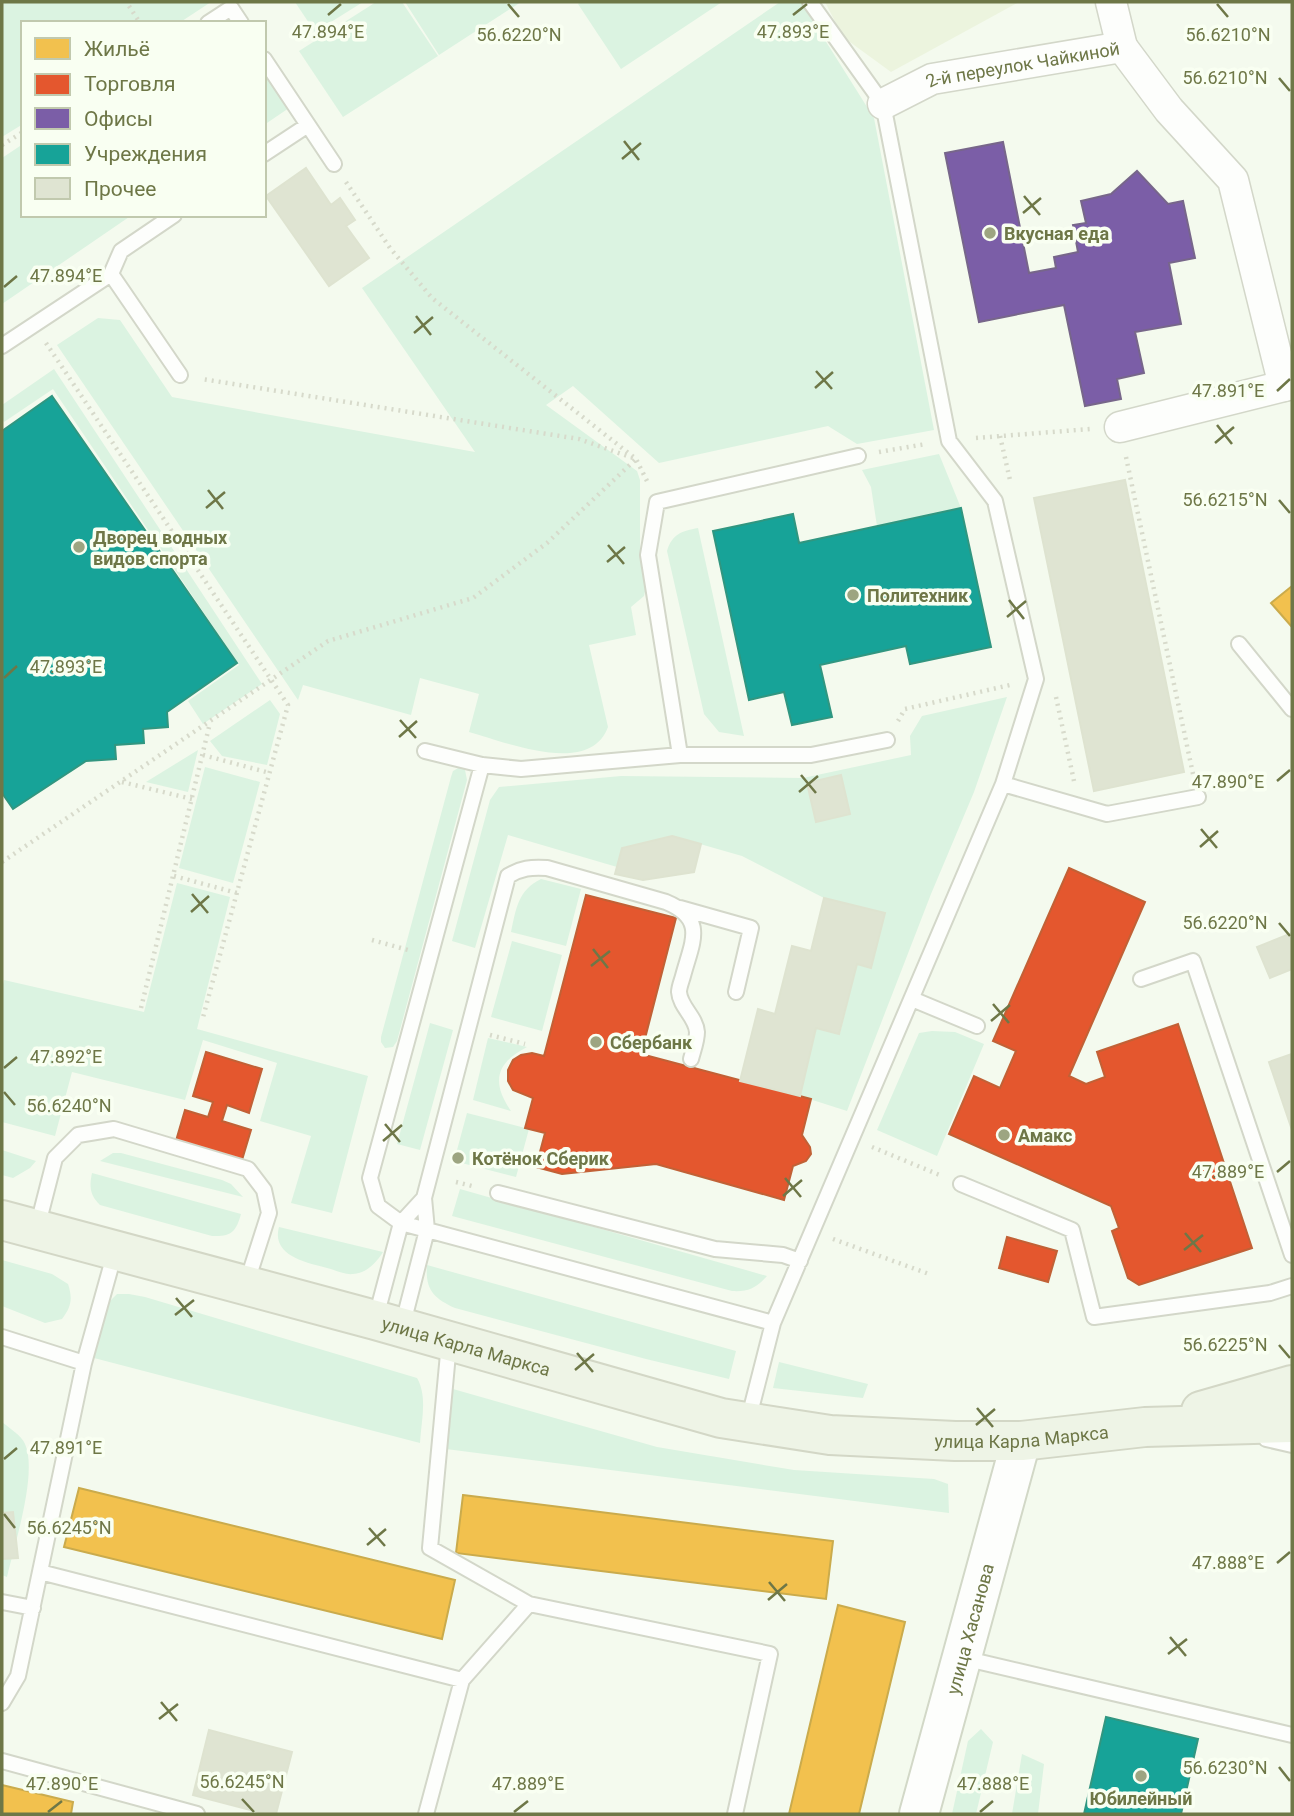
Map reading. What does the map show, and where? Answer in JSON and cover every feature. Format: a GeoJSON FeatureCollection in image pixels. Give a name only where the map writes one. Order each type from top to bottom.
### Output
{"type":"FeatureCollection","features":[{"type":"Feature","properties":{"kind":"main road","name":"улица Карла Маркса"},"geometry":{"type":"LineString","coordinates":[[19,1224],[721,1418],[748,1423],[830,1435],[943,1441],[1021,1441],[1145,1427],[1292,1423]]}},
{"type":"Feature","properties":{"kind":"main road","name":"улица Карла Маркса"},"geometry":{"type":"LineString","coordinates":[[1145,1427],[1292,1385]]}},
{"type":"Feature","properties":{"kind":"street","name":"2-й переулок Чайкиной"},"geometry":{"type":"LineString","coordinates":[[883,104],[932,79],[1122,47],[1111,2]]}},
{"type":"Feature","properties":{"kind":"street"},"geometry":{"type":"LineString","coordinates":[[1120,427],[1288,385],[1233,180],[1169,110],[1122,47]]}},
{"type":"Feature","properties":{"kind":"street","name":"улица Хасанова"},"geometry":{"type":"LineString","coordinates":[[919,1814],[1021,1441]]}},
{"type":"Feature","properties":{"kind":"lane"},"geometry":{"type":"LineString","coordinates":[[748,1423],[773,1323],[1003,784],[1036,679],[995,501],[949,441],[883,104],[810,2]]}},
{"type":"Feature","properties":{"kind":"lane"},"geometry":{"type":"LineString","coordinates":[[211,21],[231,8],[240,21]]}},
{"type":"Feature","properties":{"kind":"lane"},"geometry":{"type":"LineString","coordinates":[[266,62],[334,164]]}},
{"type":"Feature","properties":{"kind":"lane"},"geometry":{"type":"LineString","coordinates":[[266,153],[308,125]]}},
{"type":"Feature","properties":{"kind":"lane"},"geometry":{"type":"LineString","coordinates":[[2,346],[111,274],[121,251],[171,217]]}},
{"type":"Feature","properties":{"kind":"lane"},"geometry":{"type":"LineString","coordinates":[[111,274],[180,375]]}},
{"type":"Feature","properties":{"kind":"lane"},"geometry":{"type":"LineString","coordinates":[[680,755],[648,555],[657,502],[858,456]]}},
{"type":"Feature","properties":{"kind":"lane"},"geometry":{"type":"LineString","coordinates":[[1239,644],[1292,709]]}},
{"type":"Feature","properties":{"kind":"lane"},"geometry":{"type":"LineString","coordinates":[[425,751],[482,765],[521,769],[680,755],[811,755],[887,740]]}},
{"type":"Feature","properties":{"kind":"lane"},"geometry":{"type":"LineString","coordinates":[[482,765],[370,1178],[377,1206],[401,1223],[773,1323]]}},
{"type":"Feature","properties":{"kind":"lane"},"geometry":{"type":"LineString","coordinates":[[1003,784],[1107,814],[1198,797]]}},
{"type":"Feature","properties":{"kind":"lane"},"geometry":{"type":"LineString","coordinates":[[388,1325],[427,1230],[424,1198],[508,876],[532,867],[547,868],[751,928],[736,992]]}},
{"type":"Feature","properties":{"kind":"lane"},"geometry":{"type":"LineString","coordinates":[[679,908],[692,920],[695,933],[679,991],[697,1032],[691,1059]]}},
{"type":"Feature","properties":{"kind":"lane"},"geometry":{"type":"LineString","coordinates":[[1142,979],[1193,961],[1292,1255]]}},
{"type":"Feature","properties":{"kind":"lane"},"geometry":{"type":"LineString","coordinates":[[912,999],[977,1026]]}},
{"type":"Feature","properties":{"kind":"lane"},"geometry":{"type":"LineString","coordinates":[[19,1224],[55,1158],[79,1135],[114,1129],[248,1169],[264,1190],[269,1213],[246,1286]]}},
{"type":"Feature","properties":{"kind":"lane"},"geometry":{"type":"LineString","coordinates":[[961,1184],[1072,1230],[1094,1317],[1270,1293],[1292,1286]]}},
{"type":"Feature","properties":{"kind":"lane"},"geometry":{"type":"LineString","coordinates":[[498,1193],[715,1249],[783,1255],[800,1261]]}},
{"type":"Feature","properties":{"kind":"lane"},"geometry":{"type":"LineString","coordinates":[[388,1325],[401,1223],[424,1198]]}},
{"type":"Feature","properties":{"kind":"lane"},"geometry":{"type":"LineString","coordinates":[[2,1703],[18,1676],[84,1363],[115,1252]]}},
{"type":"Feature","properties":{"kind":"lane"},"geometry":{"type":"LineString","coordinates":[[2,1337],[84,1363]]}},
{"type":"Feature","properties":{"kind":"lane"},"geometry":{"type":"LineString","coordinates":[[449,1342],[429,1548],[529,1604],[770,1654],[735,1814]]}},
{"type":"Feature","properties":{"kind":"lane"},"geometry":{"type":"LineString","coordinates":[[1210,1425],[1292,1445]]}},
{"type":"Feature","properties":{"kind":"lane"},"geometry":{"type":"LineString","coordinates":[[40,1572],[462,1680]]}},
{"type":"Feature","properties":{"kind":"lane"},"geometry":{"type":"LineString","coordinates":[[2,1602],[33,1608]]}},
{"type":"Feature","properties":{"kind":"lane"},"geometry":{"type":"LineString","coordinates":[[426,1814],[462,1680],[529,1604]]}},
{"type":"Feature","properties":{"kind":"lane"},"geometry":{"type":"LineString","coordinates":[[962,1657],[1292,1735]]}},
{"type":"Feature","properties":{"kind":"lane"},"geometry":{"type":"LineString","coordinates":[[2,1761],[197,1814]]}},
{"type":"Feature","properties":{"kind":"path"},"geometry":{"type":"LineString","coordinates":[[129,6],[139,21]]}},
{"type":"Feature","properties":{"kind":"path"},"geometry":{"type":"LineString","coordinates":[[2,145],[21,132]]}},
{"type":"Feature","properties":{"kind":"path"},"geometry":{"type":"LineString","coordinates":[[334,164],[390,248],[432,298],[636,459],[641,467]]}},
{"type":"Feature","properties":{"kind":"path"},"geometry":{"type":"LineString","coordinates":[[34,324],[288,705],[202,1021]]}},
{"type":"Feature","properties":{"kind":"path"},"geometry":{"type":"LineString","coordinates":[[180,375],[579,439],[636,459]]}},
{"type":"Feature","properties":{"kind":"path"},"geometry":{"type":"LineString","coordinates":[[858,456],[949,441],[1120,427],[1198,797]]}},
{"type":"Feature","properties":{"kind":"path"},"geometry":{"type":"LineString","coordinates":[[2,862],[328,641],[473,598],[547,543],[636,459]]}},
{"type":"Feature","properties":{"kind":"path"},"geometry":{"type":"LineString","coordinates":[[887,740],[905,709],[1036,679]]}},
{"type":"Feature","properties":{"kind":"path"},"geometry":{"type":"LineString","coordinates":[[141,1008],[211,722]]}},
{"type":"Feature","properties":{"kind":"path"},"geometry":{"type":"LineString","coordinates":[[203,755],[270,773]]}},
{"type":"Feature","properties":{"kind":"path"},"geometry":{"type":"LineString","coordinates":[[122,782],[192,799]]}},
{"type":"Feature","properties":{"kind":"path"},"geometry":{"type":"LineString","coordinates":[[174,876],[237,893]]}},
{"type":"Feature","properties":{"kind":"path"},"geometry":{"type":"LineString","coordinates":[[852,1139],[916,1165]]}},
{"type":"Feature","properties":{"kind":"path"},"geometry":{"type":"LineString","coordinates":[[812,1232],[929,1274]]}},
{"type":"Feature","properties":{"kind":"shaded area"},"geometry":{"type":"Polygon","coordinates":[[[2,2],[211,2],[182,21],[21,21],[21,125],[2,137],[2,2]]]}},
{"type":"Feature","properties":{"kind":"shaded area"},"geometry":{"type":"Polygon","coordinates":[[[295,2],[363,2],[315,32],[295,2]]]}},
{"type":"Feature","properties":{"kind":"shaded area"},"geometry":{"type":"Polygon","coordinates":[[[376,2],[402,2],[438,56],[343,117],[299,51],[376,2]]]}},
{"type":"Feature","properties":{"kind":"shaded area"},"geometry":{"type":"Polygon","coordinates":[[[405,2],[521,2],[439,55],[405,2]]]}},
{"type":"Feature","properties":{"kind":"shaded area"},"geometry":{"type":"Polygon","coordinates":[[[722,2],[621,69],[578,4],[722,2]]]}},
{"type":"Feature","properties":{"kind":"shaded area"},"geometry":{"type":"Polygon","coordinates":[[[780,2],[801,2],[874,118],[934,430],[857,444],[828,426],[659,463],[573,386],[546,405],[637,471],[640,480],[640,554],[646,587],[644,596],[631,607],[636,635],[589,645],[608,727],[598,742],[584,750],[545,752],[469,732],[479,694],[420,678],[411,715],[303,685],[298,700],[57,345],[98,318],[120,320],[172,397],[475,452],[362,288],[780,2]]]}},
{"type":"Feature","properties":{"kind":"shaded area"},"geometry":{"type":"Polygon","coordinates":[[[825,2],[1019,2],[891,72],[843,37],[825,2]]]}},
{"type":"Feature","properties":{"kind":"shaded area"},"geometry":{"type":"Polygon","coordinates":[[[266,73],[289,108],[266,124],[266,73]]]}},
{"type":"Feature","properties":{"kind":"shaded area"},"geometry":{"type":"Polygon","coordinates":[[[21,145],[21,217],[129,217],[2,304],[2,158],[21,145]]]}},
{"type":"Feature","properties":{"kind":"shaded area"},"geometry":{"type":"Polygon","coordinates":[[[54,369],[262,684],[203,724],[188,701],[239,665],[53,389],[4,422],[2,418],[2,405],[54,369]]]}},
{"type":"Feature","properties":{"kind":"shaded area"},"geometry":{"type":"Polygon","coordinates":[[[939,454],[961,508],[877,526],[871,487],[862,470],[939,454]]]}},
{"type":"Feature","properties":{"kind":"shaded area"},"geometry":{"type":"Polygon","coordinates":[[[698,528],[744,736],[719,732],[704,714],[667,551],[678,534],[698,528]]]}},
{"type":"Feature","properties":{"kind":"shaded area"},"geometry":{"type":"Polygon","coordinates":[[[1007,697],[974,792],[931,894],[847,1111],[800,1096],[816,1028],[840,1033],[857,964],[871,968],[885,913],[824,898],[742,856],[672,836],[617,867],[508,835],[475,948],[452,941],[490,800],[499,787],[621,776],[803,778],[911,755],[910,736],[922,716],[1007,697]]]}},
{"type":"Feature","properties":{"kind":"shaded area"},"geometry":{"type":"Polygon","coordinates":[[[270,700],[280,714],[267,765],[222,756],[210,741],[270,700]]]}},
{"type":"Feature","properties":{"kind":"shaded area"},"geometry":{"type":"Polygon","coordinates":[[[198,750],[188,792],[146,782],[198,750]]]}},
{"type":"Feature","properties":{"kind":"shaded area"},"geometry":{"type":"Polygon","coordinates":[[[205,767],[260,782],[233,883],[179,868],[205,767]]]}},
{"type":"Feature","properties":{"kind":"shaded area"},"geometry":{"type":"Polygon","coordinates":[[[460,767],[465,770],[467,780],[397,1041],[393,1047],[385,1048],[381,1037],[451,777],[453,771],[460,767]]]}},
{"type":"Feature","properties":{"kind":"shaded area"},"geometry":{"type":"Polygon","coordinates":[[[541,879],[581,889],[566,946],[511,932],[523,895],[533,883],[541,879]]]}},
{"type":"Feature","properties":{"kind":"shaded area"},"geometry":{"type":"Polygon","coordinates":[[[177,883],[230,897],[197,1029],[368,1076],[332,1213],[291,1203],[311,1136],[260,1121],[277,1063],[203,1040],[185,1100],[72,1072],[55,1136],[2,1122],[4,980],[144,1012],[177,883]]]}},
{"type":"Feature","properties":{"kind":"shaded area"},"geometry":{"type":"Polygon","coordinates":[[[512,941],[562,955],[542,1031],[491,1017],[512,941]]]}},
{"type":"Feature","properties":{"kind":"shaded area"},"geometry":{"type":"Polygon","coordinates":[[[430,1023],[453,1030],[420,1150],[397,1144],[430,1023]]]}},
{"type":"Feature","properties":{"kind":"shaded area"},"geometry":{"type":"Polygon","coordinates":[[[955,1032],[984,1044],[937,1156],[877,1130],[919,1033],[955,1032]]]}},
{"type":"Feature","properties":{"kind":"shaded area"},"geometry":{"type":"Polygon","coordinates":[[[488,1038],[527,1047],[509,1060],[500,1074],[501,1091],[511,1111],[473,1100],[488,1038]]]}},
{"type":"Feature","properties":{"kind":"shaded area"},"geometry":{"type":"Polygon","coordinates":[[[467,1113],[529,1129],[516,1177],[454,1161],[467,1113]]]}},
{"type":"Feature","properties":{"kind":"shaded area"},"geometry":{"type":"Polygon","coordinates":[[[2,1150],[36,1161],[13,1178],[2,1175],[2,1150]]]}},
{"type":"Feature","properties":{"kind":"shaded area"},"geometry":{"type":"Polygon","coordinates":[[[113,1153],[222,1180],[231,1184],[243,1197],[100,1161],[113,1153]]]}},
{"type":"Feature","properties":{"kind":"shaded area"},"geometry":{"type":"Polygon","coordinates":[[[92,1173],[241,1214],[232,1232],[224,1236],[212,1236],[100,1205],[91,1190],[92,1173]]]}},
{"type":"Feature","properties":{"kind":"shaded area"},"geometry":{"type":"Polygon","coordinates":[[[460,1189],[767,1276],[751,1288],[732,1291],[452,1216],[460,1189]]]}},
{"type":"Feature","properties":{"kind":"shaded area"},"geometry":{"type":"Polygon","coordinates":[[[279,1227],[383,1252],[367,1270],[353,1274],[343,1273],[310,1264],[285,1251],[278,1237],[279,1227]]]}},
{"type":"Feature","properties":{"kind":"shaded area"},"geometry":{"type":"Polygon","coordinates":[[[2,1260],[52,1274],[68,1284],[70,1303],[62,1319],[45,1323],[2,1306],[2,1260]]]}},
{"type":"Feature","properties":{"kind":"shaded area"},"geometry":{"type":"Polygon","coordinates":[[[427,1265],[736,1351],[729,1379],[455,1308],[441,1301],[432,1292],[427,1265]]]}},
{"type":"Feature","properties":{"kind":"shaded area"},"geometry":{"type":"Polygon","coordinates":[[[117,1294],[145,1297],[417,1378],[423,1401],[420,1443],[94,1358],[109,1302],[117,1294]]]}},
{"type":"Feature","properties":{"kind":"shaded area"},"geometry":{"type":"Polygon","coordinates":[[[779,1362],[868,1384],[863,1398],[773,1388],[779,1362]]]}},
{"type":"Feature","properties":{"kind":"shaded area"},"geometry":{"type":"Polygon","coordinates":[[[453,1389],[657,1447],[794,1470],[934,1479],[948,1484],[949,1513],[446,1449],[453,1389]]]}},
{"type":"Feature","properties":{"kind":"shaded area"},"geometry":{"type":"Polygon","coordinates":[[[2,1422],[25,1444],[29,1473],[24,1510],[7,1577],[2,1575],[2,1422]]]}},
{"type":"Feature","properties":{"kind":"shaded area"},"geometry":{"type":"Polygon","coordinates":[[[981,1729],[993,1742],[976,1814],[952,1814],[968,1741],[981,1729]]]}},
{"type":"Feature","properties":{"kind":"shaded area"},"geometry":{"type":"Polygon","coordinates":[[[1022,1754],[1044,1764],[1038,1814],[1012,1814],[1022,1754]]]}},
{"type":"Feature","properties":{"kind":"building: Жильё"},"geometry":{"type":"Polygon","coordinates":[[[1292,586],[1292,627],[1271,603],[1292,586]]]}},
{"type":"Feature","properties":{"kind":"building: Жильё"},"geometry":{"type":"Polygon","coordinates":[[[79,1488],[455,1580],[442,1639],[64,1547],[79,1488]]]}},
{"type":"Feature","properties":{"kind":"building: Жильё"},"geometry":{"type":"Polygon","coordinates":[[[463,1495],[833,1541],[826,1599],[456,1553],[463,1495]]]}},
{"type":"Feature","properties":{"kind":"building: Жильё"},"geometry":{"type":"Polygon","coordinates":[[[838,1605],[905,1622],[859,1814],[789,1814],[838,1605]]]}},
{"type":"Feature","properties":{"kind":"building: Жильё"},"geometry":{"type":"Polygon","coordinates":[[[2,1785],[73,1802],[71,1814],[2,1814],[2,1785]]]}},
{"type":"Feature","properties":{"kind":"building: Торговля"},"geometry":{"type":"Polygon","coordinates":[[[1069,868],[1145,902],[1069,1076],[1086,1084],[1105,1077],[1097,1052],[1178,1024],[1252,1248],[1139,1285],[1128,1278],[1112,1231],[1119,1228],[1111,1206],[949,1134],[974,1076],[1000,1088],[1016,1051],[993,1041],[1069,868]]]}},
{"type":"Feature","properties":{"kind":"building: Торговля","name":"Сбербанк"},"geometry":{"type":"Polygon","coordinates":[[[586,895],[676,918],[641,1054],[811,1099],[802,1135],[811,1154],[806,1161],[793,1166],[784,1200],[656,1164],[562,1174],[536,1167],[545,1133],[525,1128],[533,1098],[513,1090],[508,1081],[508,1070],[513,1060],[521,1055],[532,1053],[544,1056],[586,895]]]}},
{"type":"Feature","properties":{"kind":"building: Торговля"},"geometry":{"type":"Polygon","coordinates":[[[206,1052],[262,1069],[249,1113],[227,1105],[222,1121],[251,1130],[239,1170],[173,1151],[185,1110],[208,1117],[213,1102],[193,1096],[206,1052]]]}},
{"type":"Feature","properties":{"kind":"building: Торговля"},"geometry":{"type":"Polygon","coordinates":[[[1007,1237],[1057,1251],[1048,1282],[999,1268],[1007,1237]]]}},
{"type":"Feature","properties":{"kind":"building: Офисы"},"geometry":{"type":"Polygon","coordinates":[[[1003,142],[1029,273],[1056,268],[1054,257],[1078,252],[1073,225],[1086,223],[1081,201],[1111,194],[1137,171],[1168,204],[1183,201],[1195,258],[1169,263],[1181,324],[1135,332],[1144,373],[1117,379],[1121,399],[1085,406],[1064,305],[979,322],[945,153],[1003,142]]]}},
{"type":"Feature","properties":{"kind":"building: Учреждения","name":"Дворец водных видов спорта"},"geometry":{"type":"Polygon","coordinates":[[[52,396],[237,663],[167,712],[168,727],[143,729],[144,743],[115,745],[116,759],[86,761],[13,809],[2,793],[2,431],[52,396]]]}},
{"type":"Feature","properties":{"kind":"building: Учреждения","name":"Политехник"},"geometry":{"type":"Polygon","coordinates":[[[961,508],[991,647],[910,664],[906,646],[820,665],[832,717],[792,725],[784,692],[749,700],[713,531],[793,514],[799,543],[961,508]]]}},
{"type":"Feature","properties":{"kind":"building: Учреждения","name":"Юбилейный"},"geometry":{"type":"Polygon","coordinates":[[[1106,1717],[1198,1739],[1181,1814],[1084,1814],[1106,1717]]]}},
{"type":"Feature","properties":{"kind":"building: Прочее"},"geometry":{"type":"Polygon","coordinates":[[[306,168],[331,205],[340,198],[355,220],[346,226],[369,258],[329,286],[266,196],[306,168]]]}},
{"type":"Feature","properties":{"kind":"building: Прочее"},"geometry":{"type":"Polygon","coordinates":[[[1125,480],[1184,772],[1094,791],[1034,498],[1125,480]]]}},
{"type":"Feature","properties":{"kind":"building: Прочее"},"geometry":{"type":"Polygon","coordinates":[[[841,775],[850,814],[816,822],[807,783],[841,775]]]}},
{"type":"Feature","properties":{"kind":"building: Прочее"},"geometry":{"type":"Polygon","coordinates":[[[672,836],[701,844],[694,872],[643,880],[615,874],[622,848],[672,836]]]}},
{"type":"Feature","properties":{"kind":"building: Прочее"},"geometry":{"type":"Polygon","coordinates":[[[824,898],[885,913],[871,968],[857,964],[839,1034],[816,1028],[800,1096],[740,1081],[758,1009],[775,1014],[792,946],[811,951],[824,898]]]}},
{"type":"Feature","properties":{"kind":"building: Прочее"},"geometry":{"type":"Polygon","coordinates":[[[1292,933],[1292,969],[1270,978],[1257,947],[1292,933]]]}},
{"type":"Feature","properties":{"kind":"building: Прочее"},"geometry":{"type":"Polygon","coordinates":[[[1292,1054],[1292,1130],[1269,1062],[1292,1054]]]}},
{"type":"Feature","properties":{"kind":"building: Прочее"},"geometry":{"type":"Polygon","coordinates":[[[13,1512],[18,1558],[2,1559],[2,1513],[13,1512]]]}},
{"type":"Feature","properties":{"kind":"building: Прочее"},"geometry":{"type":"Polygon","coordinates":[[[209,1730],[292,1752],[276,1814],[266,1814],[193,1795],[209,1730]]]}},
{"type":"Feature","properties":{"kind":"place","name":"Вкусная еда"},"geometry":{"type":"Point","coordinates":[990,233]}},
{"type":"Feature","properties":{"kind":"place","name":"Дворец водных видов спорта"},"geometry":{"type":"Point","coordinates":[79,547]}},
{"type":"Feature","properties":{"kind":"place","name":"Политехник"},"geometry":{"type":"Point","coordinates":[853,595]}},
{"type":"Feature","properties":{"kind":"place","name":"Сбербанк"},"geometry":{"type":"Point","coordinates":[596,1042]}},
{"type":"Feature","properties":{"kind":"place","name":"Амакс"},"geometry":{"type":"Point","coordinates":[1004,1135]}},
{"type":"Feature","properties":{"kind":"place","name":"Котёнок Сберик"},"geometry":{"type":"Point","coordinates":[458,1158]}},
{"type":"Feature","properties":{"kind":"place","name":"Юбилейный"},"geometry":{"type":"Point","coordinates":[1141,1776]}}]}
